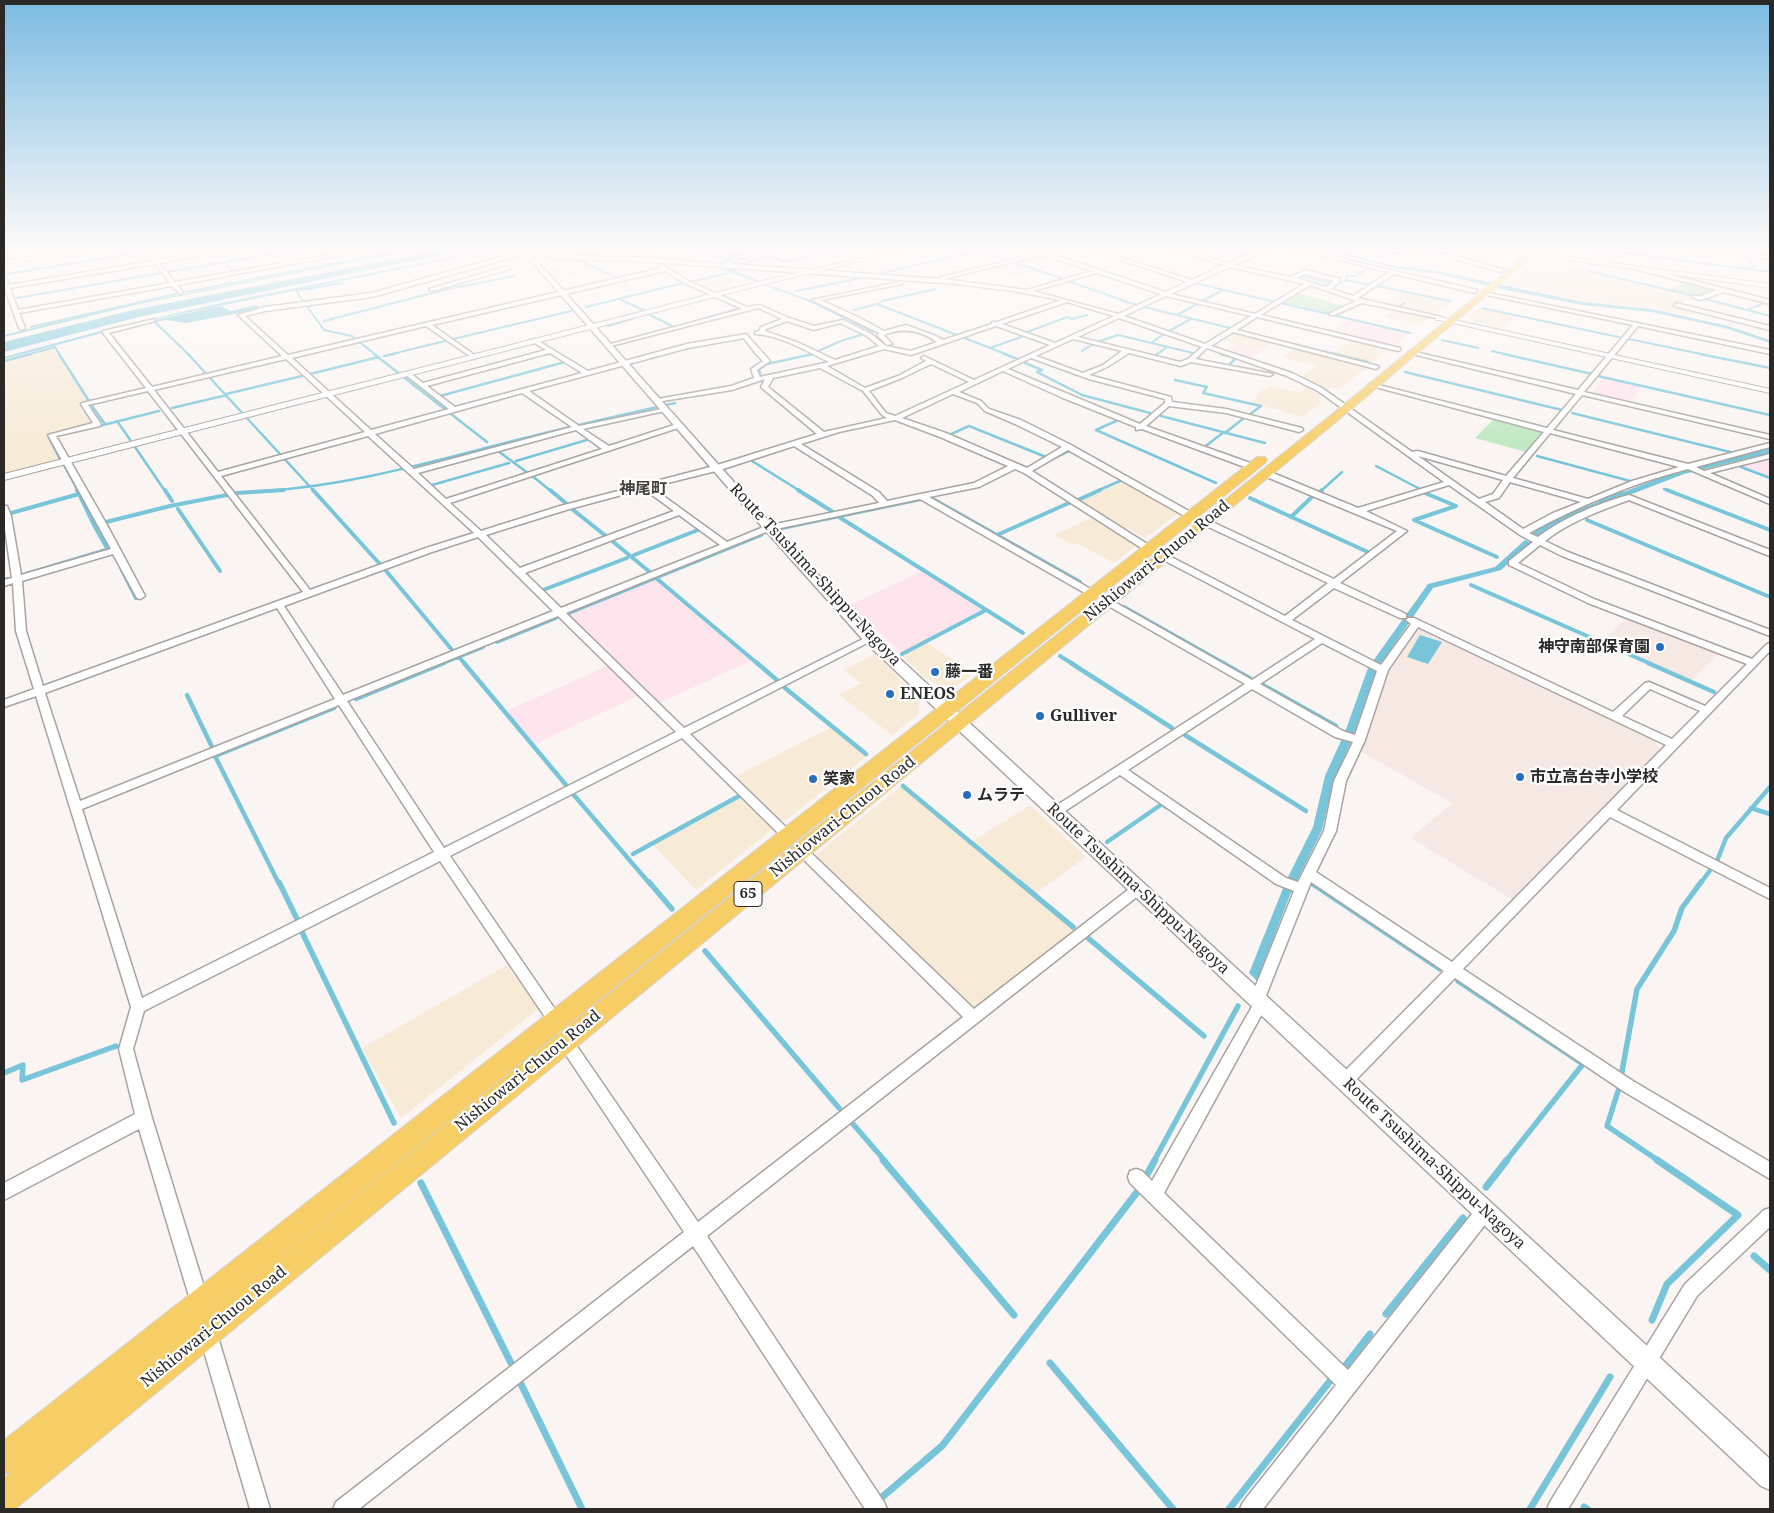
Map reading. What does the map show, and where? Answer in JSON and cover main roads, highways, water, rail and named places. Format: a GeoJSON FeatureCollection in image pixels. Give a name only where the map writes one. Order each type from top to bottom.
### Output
{"type":"FeatureCollection","features":[{"type":"Feature","properties":{"kind":"main road","name":"Route Tsushima-Shippu-Nagoya"},"geometry":{"type":"LineString","coordinates":[[585,318],[769,528],[870,639],[1770,1477]]}},
{"type":"Feature","properties":{"kind":"main road","name":"Nishiowari-Chuou Road"},"geometry":{"type":"LineString","coordinates":[[4,1498],[565,1041],[802,851],[953,717],[1341,405],[1405,351],[1449,318]]}},
{"type":"Feature","properties":{"kind":"main road","name":"Nishiowari-Chuou Road"},"geometry":{"type":"LineString","coordinates":[[1259,470],[1299,430],[1341,405]]}},
{"type":"Feature","properties":{"kind":"main road","name":"Nishiowari-Chuou Road"},"geometry":{"type":"LineString","coordinates":[[4,1459],[788,836],[953,717]]}},
{"type":"Feature","properties":{"kind":"water"},"geometry":{"type":"Polygon","coordinates":[[[76,318],[83,318],[4,337],[4,335],[76,318]]]}},
{"type":"Feature","properties":{"kind":"water"},"geometry":{"type":"Polygon","coordinates":[[[102,318],[137,318],[4,352],[4,342],[102,318]]]}},
{"type":"Feature","properties":{"kind":"water"},"geometry":{"type":"Polygon","coordinates":[[[163,318],[4,359],[4,357],[108,329],[163,318]]]}},
{"type":"Feature","properties":{"kind":"water"},"geometry":{"type":"Polygon","coordinates":[[[167,318],[215,318],[186,323],[160,319],[167,318]]]}},
{"type":"Feature","properties":{"kind":"water"},"geometry":{"type":"Polygon","coordinates":[[[842,318],[848,318],[875,331],[872,334],[886,345],[866,333],[869,331],[842,318]]]}},
{"type":"Feature","properties":{"kind":"water"},"geometry":{"type":"Polygon","coordinates":[[[1678,318],[1690,318],[1728,326],[1770,340],[1770,343],[1725,328],[1678,318]]]}},
{"type":"Feature","properties":{"kind":"water"},"geometry":{"type":"Polygon","coordinates":[[[1770,447],[1770,453],[1684,474],[1567,519],[1549,528],[1540,536],[1532,534],[1540,526],[1561,516],[1678,471],[1712,464],[1770,447]]]}},
{"type":"Feature","properties":{"kind":"water"},"geometry":{"type":"Polygon","coordinates":[[[1525,540],[1532,543],[1501,570],[1433,588],[1376,671],[1354,735],[1334,780],[1322,830],[1290,895],[1257,981],[1249,973],[1286,881],[1313,827],[1325,776],[1345,732],[1368,668],[1428,584],[1495,567],[1525,540]]]}},
{"type":"Feature","properties":{"kind":"water"},"geometry":{"type":"Polygon","coordinates":[[[1420,635],[1442,642],[1428,664],[1407,657],[1420,635]]]}},
{"type":"Feature","properties":{"kind":"waterway"},"geometry":{"type":"LineString","coordinates":[[31,327],[72,318]]}},
{"type":"Feature","properties":{"kind":"waterway"},"geometry":{"type":"LineString","coordinates":[[315,318],[324,330],[352,336],[376,355]]}},
{"type":"Feature","properties":{"kind":"waterway"},"geometry":{"type":"LineString","coordinates":[[324,321],[337,318]]}},
{"type":"Feature","properties":{"kind":"waterway"},"geometry":{"type":"LineString","coordinates":[[453,339],[543,318]]}},
{"type":"Feature","properties":{"kind":"waterway"},"geometry":{"type":"LineString","coordinates":[[643,335],[674,327],[655,318]]}},
{"type":"Feature","properties":{"kind":"waterway"},"geometry":{"type":"LineString","coordinates":[[692,322],[707,318]]}},
{"type":"Feature","properties":{"kind":"waterway"},"geometry":{"type":"LineString","coordinates":[[912,318],[957,335]]}},
{"type":"Feature","properties":{"kind":"waterway"},"geometry":{"type":"LineString","coordinates":[[1025,333],[1065,318]]}},
{"type":"Feature","properties":{"kind":"waterway"},"geometry":{"type":"LineString","coordinates":[[1069,318],[1077,318]]}},
{"type":"Feature","properties":{"kind":"waterway"},"geometry":{"type":"LineString","coordinates":[[1187,318],[1230,328]]}},
{"type":"Feature","properties":{"kind":"waterway"},"geometry":{"type":"LineString","coordinates":[[1344,318],[1410,333]]}},
{"type":"Feature","properties":{"kind":"waterway"},"geometry":{"type":"LineString","coordinates":[[1527,318],[1623,338]]}},
{"type":"Feature","properties":{"kind":"waterway"},"geometry":{"type":"LineString","coordinates":[[167,319],[154,321],[188,354]]}},
{"type":"Feature","properties":{"kind":"waterway"},"geometry":{"type":"LineString","coordinates":[[608,326],[632,319]]}},
{"type":"Feature","properties":{"kind":"waterway"},"geometry":{"type":"LineString","coordinates":[[1169,331],[1191,319]]}},
{"type":"Feature","properties":{"kind":"waterway"},"geometry":{"type":"LineString","coordinates":[[810,355],[841,341],[864,334]]}},
{"type":"Feature","properties":{"kind":"waterway"},"geometry":{"type":"LineString","coordinates":[[1151,343],[1164,334]]}},
{"type":"Feature","properties":{"kind":"waterway"},"geometry":{"type":"LineString","coordinates":[[1097,342],[1118,335],[1151,343]]}},
{"type":"Feature","properties":{"kind":"waterway"},"geometry":{"type":"LineString","coordinates":[[1257,335],[1339,355]]}},
{"type":"Feature","properties":{"kind":"waterway"},"geometry":{"type":"LineString","coordinates":[[990,348],[1024,336]]}},
{"type":"Feature","properties":{"kind":"waterway"},"geometry":{"type":"LineString","coordinates":[[962,337],[990,348]]}},
{"type":"Feature","properties":{"kind":"waterway"},"geometry":{"type":"LineString","coordinates":[[1629,339],[1706,355]]}},
{"type":"Feature","properties":{"kind":"waterway"},"geometry":{"type":"LineString","coordinates":[[1442,340],[1478,348]]}},
{"type":"Feature","properties":{"kind":"waterway"},"geometry":{"type":"LineString","coordinates":[[388,355],[445,341]]}},
{"type":"Feature","properties":{"kind":"waterway"},"geometry":{"type":"LineString","coordinates":[[1151,343],[1193,353]]}},
{"type":"Feature","properties":{"kind":"waterway"},"geometry":{"type":"LineString","coordinates":[[1082,351],[1093,344]]}},
{"type":"Feature","properties":{"kind":"waterway"},"geometry":{"type":"LineString","coordinates":[[26,355],[55,347],[60,355]]}},
{"type":"Feature","properties":{"kind":"waterway"},"geometry":{"type":"LineString","coordinates":[[1156,355],[1167,347]]}},
{"type":"Feature","properties":{"kind":"waterway"},"geometry":{"type":"LineString","coordinates":[[990,348],[1008,355]]}},
{"type":"Feature","properties":{"kind":"waterway"},"geometry":{"type":"LineString","coordinates":[[1492,351],[1509,355]]}},
{"type":"Feature","properties":{"kind":"waterway"},"geometry":{"type":"LineString","coordinates":[[4,361],[31,354]]}},
{"type":"Feature","properties":{"kind":"waterway"},"geometry":{"type":"LineString","coordinates":[[59,354],[89,401]]}},
{"type":"Feature","properties":{"kind":"waterway"},"geometry":{"type":"LineString","coordinates":[[188,354],[226,395]]}},
{"type":"Feature","properties":{"kind":"waterway"},"geometry":{"type":"LineString","coordinates":[[374,354],[378,357]]}},
{"type":"Feature","properties":{"kind":"waterway"},"geometry":{"type":"LineString","coordinates":[[384,356],[394,354]]}},
{"type":"Feature","properties":{"kind":"waterway"},"geometry":{"type":"LineString","coordinates":[[1004,354],[1018,359]]}},
{"type":"Feature","properties":{"kind":"waterway"},"geometry":{"type":"LineString","coordinates":[[1201,354],[1197,359],[1203,361]]}},
{"type":"Feature","properties":{"kind":"waterway"},"geometry":{"type":"LineString","coordinates":[[1224,355],[1221,354],[1236,358],[1228,366],[1225,366]]}},
{"type":"Feature","properties":{"kind":"waterway"},"geometry":{"type":"LineString","coordinates":[[1334,354],[1368,362]]}},
{"type":"Feature","properties":{"kind":"waterway"},"geometry":{"type":"LineString","coordinates":[[1504,354],[1592,374]]}},
{"type":"Feature","properties":{"kind":"waterway"},"geometry":{"type":"LineString","coordinates":[[1700,354],[1770,368]]}},
{"type":"Feature","properties":{"kind":"waterway"},"geometry":{"type":"LineString","coordinates":[[762,381],[759,369],[767,364],[810,355]]}},
{"type":"Feature","properties":{"kind":"waterway"},"geometry":{"type":"LineString","coordinates":[[310,374],[378,357]]}},
{"type":"Feature","properties":{"kind":"waterway"},"geometry":{"type":"LineString","coordinates":[[378,357],[487,442]]}},
{"type":"Feature","properties":{"kind":"waterway"},"geometry":{"type":"LineString","coordinates":[[440,396],[565,362]]}},
{"type":"Feature","properties":{"kind":"waterway"},"geometry":{"type":"LineString","coordinates":[[1025,363],[1042,370],[1037,372],[1082,395],[1150,413]]}},
{"type":"Feature","properties":{"kind":"waterway"},"geometry":{"type":"LineString","coordinates":[[1405,372],[1562,410]]}},
{"type":"Feature","properties":{"kind":"waterway"},"geometry":{"type":"LineString","coordinates":[[226,394],[302,376]]}},
{"type":"Feature","properties":{"kind":"waterway"},"geometry":{"type":"LineString","coordinates":[[1598,376],[1770,415]]}},
{"type":"Feature","properties":{"kind":"waterway"},"geometry":{"type":"LineString","coordinates":[[1175,380],[1207,387],[1203,393],[1261,406],[1249,415]]}},
{"type":"Feature","properties":{"kind":"waterway"},"geometry":{"type":"LineString","coordinates":[[172,408],[226,395]]}},
{"type":"Feature","properties":{"kind":"waterway"},"geometry":{"type":"LineString","coordinates":[[226,395],[309,486]]}},
{"type":"Feature","properties":{"kind":"waterway"},"geometry":{"type":"LineString","coordinates":[[309,486],[384,473],[675,403]]}},
{"type":"Feature","properties":{"kind":"waterway"},"geometry":{"type":"LineString","coordinates":[[92,406],[105,424]]}},
{"type":"Feature","properties":{"kind":"waterway"},"geometry":{"type":"LineString","coordinates":[[117,421],[159,411]]}},
{"type":"Feature","properties":{"kind":"waterway"},"geometry":{"type":"LineString","coordinates":[[1572,413],[1734,453]]}},
{"type":"Feature","properties":{"kind":"waterway"},"geometry":{"type":"LineString","coordinates":[[1161,416],[1224,432]]}},
{"type":"Feature","properties":{"kind":"waterway"},"geometry":{"type":"LineString","coordinates":[[1225,433],[1244,418]]}},
{"type":"Feature","properties":{"kind":"waterway"},"geometry":{"type":"LineString","coordinates":[[95,427],[117,421]]}},
{"type":"Feature","properties":{"kind":"waterway"},"geometry":{"type":"LineString","coordinates":[[117,421],[131,441]]}},
{"type":"Feature","properties":{"kind":"waterway"},"geometry":{"type":"LineString","coordinates":[[1116,421],[1096,430],[1216,483]]}},
{"type":"Feature","properties":{"kind":"waterway"},"geometry":{"type":"LineString","coordinates":[[949,435],[969,426],[1046,457]]}},
{"type":"Feature","properties":{"kind":"waterway"},"geometry":{"type":"LineString","coordinates":[[1203,448],[1224,432]]}},
{"type":"Feature","properties":{"kind":"waterway"},"geometry":{"type":"LineString","coordinates":[[1225,433],[1265,443]]}},
{"type":"Feature","properties":{"kind":"waterway"},"geometry":{"type":"LineString","coordinates":[[49,438],[60,459]]}},
{"type":"Feature","properties":{"kind":"waterway"},"geometry":{"type":"LineString","coordinates":[[516,461],[590,439]]}},
{"type":"Feature","properties":{"kind":"waterway"},"geometry":{"type":"LineString","coordinates":[[135,447],[165,491]]}},
{"type":"Feature","properties":{"kind":"waterway"},"geometry":{"type":"LineString","coordinates":[[498,451],[528,473]]}},
{"type":"Feature","properties":{"kind":"waterway"},"geometry":{"type":"LineString","coordinates":[[1052,459],[1069,451],[1073,452]]}},
{"type":"Feature","properties":{"kind":"waterway"},"geometry":{"type":"LineString","coordinates":[[1537,456],[1630,481]]}},
{"type":"Feature","properties":{"kind":"waterway"},"geometry":{"type":"LineString","coordinates":[[752,461],[800,491]]}},
{"type":"Feature","properties":{"kind":"waterway"},"geometry":{"type":"LineString","coordinates":[[432,485],[509,463]]}},
{"type":"Feature","properties":{"kind":"waterway"},"geometry":{"type":"LineString","coordinates":[[64,465],[78,491]]}},
{"type":"Feature","properties":{"kind":"waterway"},"geometry":{"type":"LineString","coordinates":[[1376,466],[1420,489]]}},
{"type":"Feature","properties":{"kind":"waterway"},"geometry":{"type":"LineString","coordinates":[[1741,467],[1770,478]]}},
{"type":"Feature","properties":{"kind":"waterway"},"geometry":{"type":"LineString","coordinates":[[1321,491],[1342,472]]}},
{"type":"Feature","properties":{"kind":"waterway"},"geometry":{"type":"LineString","coordinates":[[531,475],[551,491]]}},
{"type":"Feature","properties":{"kind":"waterway"},"geometry":{"type":"LineString","coordinates":[[1097,491],[1122,480]]}},
{"type":"Feature","properties":{"kind":"waterway"},"geometry":{"type":"LineString","coordinates":[[264,491],[309,486]]}},
{"type":"Feature","properties":{"kind":"waterway"},"geometry":{"type":"LineString","coordinates":[[309,486],[314,491]]}},
{"type":"Feature","properties":{"kind":"waterway"},"geometry":{"type":"LineString","coordinates":[[77,490],[79,494]]}},
{"type":"Feature","properties":{"kind":"waterway"},"geometry":{"type":"LineString","coordinates":[[165,490],[172,501]]}},
{"type":"Feature","properties":{"kind":"waterway"},"geometry":{"type":"LineString","coordinates":[[94,525],[170,506],[237,493],[284,490]]}},
{"type":"Feature","properties":{"kind":"waterway"},"geometry":{"type":"LineString","coordinates":[[313,490],[387,572],[453,651]]}},
{"type":"Feature","properties":{"kind":"waterway"},"geometry":{"type":"LineString","coordinates":[[550,490],[567,504]]}},
{"type":"Feature","properties":{"kind":"waterway"},"geometry":{"type":"LineString","coordinates":[[798,490],[833,512]]}},
{"type":"Feature","properties":{"kind":"waterway"},"geometry":{"type":"LineString","coordinates":[[1078,500],[1100,490]]}},
{"type":"Feature","properties":{"kind":"waterway"},"geometry":{"type":"LineString","coordinates":[[1667,490],[1770,530]]}},
{"type":"Feature","properties":{"kind":"waterway"},"geometry":{"type":"LineString","coordinates":[[1425,493],[1456,506],[1414,520],[1497,557]]}},
{"type":"Feature","properties":{"kind":"waterway"},"geometry":{"type":"LineString","coordinates":[[1601,501],[1622,493]]}},
{"type":"Feature","properties":{"kind":"waterway"},"geometry":{"type":"LineString","coordinates":[[4,515],[79,494]]}},
{"type":"Feature","properties":{"kind":"waterway"},"geometry":{"type":"LineString","coordinates":[[79,494],[94,525]]}},
{"type":"Feature","properties":{"kind":"waterway"},"geometry":{"type":"LineString","coordinates":[[1291,517],[1314,495]]}},
{"type":"Feature","properties":{"kind":"waterway"},"geometry":{"type":"LineString","coordinates":[[931,498],[1080,582]]}},
{"type":"Feature","properties":{"kind":"waterway"},"geometry":{"type":"LineString","coordinates":[[1250,498],[1291,517]]}},
{"type":"Feature","properties":{"kind":"waterway"},"geometry":{"type":"LineString","coordinates":[[782,528],[921,499]]}},
{"type":"Feature","properties":{"kind":"waterway"},"geometry":{"type":"LineString","coordinates":[[997,535],[1069,503]]}},
{"type":"Feature","properties":{"kind":"waterway"},"geometry":{"type":"LineString","coordinates":[[178,509],[220,571]]}},
{"type":"Feature","properties":{"kind":"waterway"},"geometry":{"type":"LineString","coordinates":[[572,509],[607,537]]}},
{"type":"Feature","properties":{"kind":"waterway"},"geometry":{"type":"LineString","coordinates":[[839,517],[1023,633]]}},
{"type":"Feature","properties":{"kind":"waterway"},"geometry":{"type":"LineString","coordinates":[[1291,517],[1370,553]]}},
{"type":"Feature","properties":{"kind":"waterway"},"geometry":{"type":"LineString","coordinates":[[1587,520],[1770,597]]}},
{"type":"Feature","properties":{"kind":"waterway"},"geometry":{"type":"LineString","coordinates":[[26,574],[106,550],[107,548],[94,525]]}},
{"type":"Feature","properties":{"kind":"waterway"},"geometry":{"type":"LineString","coordinates":[[634,555],[698,530]]}},
{"type":"Feature","properties":{"kind":"waterway"},"geometry":{"type":"LineString","coordinates":[[569,613],[761,535]]}},
{"type":"Feature","properties":{"kind":"waterway"},"geometry":{"type":"LineString","coordinates":[[611,540],[651,573]]}},
{"type":"Feature","properties":{"kind":"waterway"},"geometry":{"type":"LineString","coordinates":[[543,590],[627,558]]}},
{"type":"Feature","properties":{"kind":"waterway"},"geometry":{"type":"LineString","coordinates":[[121,568],[136,598]]}},
{"type":"Feature","properties":{"kind":"waterway"},"geometry":{"type":"LineString","coordinates":[[656,578],[758,664]]}},
{"type":"Feature","properties":{"kind":"waterway"},"geometry":{"type":"LineString","coordinates":[[4,580],[8,579]]}},
{"type":"Feature","properties":{"kind":"waterway"},"geometry":{"type":"LineString","coordinates":[[1471,585],[1651,664]]}},
{"type":"Feature","properties":{"kind":"waterway"},"geometry":{"type":"LineString","coordinates":[[1124,607],[1225,664]]}},
{"type":"Feature","properties":{"kind":"waterway"},"geometry":{"type":"LineString","coordinates":[[902,654],[986,610]]}},
{"type":"Feature","properties":{"kind":"waterway"},"geometry":{"type":"LineString","coordinates":[[497,642],[556,618]]}},
{"type":"Feature","properties":{"kind":"waterway"},"geometry":{"type":"LineString","coordinates":[[459,657],[483,647]]}},
{"type":"Feature","properties":{"kind":"waterway"},"geometry":{"type":"LineString","coordinates":[[1060,656],[1073,664]]}},
{"type":"Feature","properties":{"kind":"waterway"},"geometry":{"type":"LineString","coordinates":[[441,664],[459,657]]}},
{"type":"Feature","properties":{"kind":"waterway"},"geometry":{"type":"LineString","coordinates":[[459,657],[465,664]]}},
{"type":"Feature","properties":{"kind":"waterway"},"geometry":{"type":"LineString","coordinates":[[356,699],[444,663]]}},
{"type":"Feature","properties":{"kind":"waterway"},"geometry":{"type":"LineString","coordinates":[[464,663],[566,785]]}},
{"type":"Feature","properties":{"kind":"waterway"},"geometry":{"type":"LineString","coordinates":[[757,663],[778,681]]}},
{"type":"Feature","properties":{"kind":"waterway"},"geometry":{"type":"LineString","coordinates":[[1071,663],[1172,728]]}},
{"type":"Feature","properties":{"kind":"waterway"},"geometry":{"type":"LineString","coordinates":[[1223,663],[1251,679]]}},
{"type":"Feature","properties":{"kind":"waterway"},"geometry":{"type":"LineString","coordinates":[[1648,663],[1714,692]]}},
{"type":"Feature","properties":{"kind":"waterway"},"geometry":{"type":"LineString","coordinates":[[1263,685],[1336,726]]}},
{"type":"Feature","properties":{"kind":"waterway"},"geometry":{"type":"LineString","coordinates":[[785,688],[866,754]]}},
{"type":"Feature","properties":{"kind":"waterway"},"geometry":{"type":"LineString","coordinates":[[187,695],[213,749]]}},
{"type":"Feature","properties":{"kind":"waterway"},"geometry":{"type":"LineString","coordinates":[[279,884],[215,756],[334,708]]}},
{"type":"Feature","properties":{"kind":"waterway"},"geometry":{"type":"LineString","coordinates":[[1185,735],[1306,811]]}},
{"type":"Feature","properties":{"kind":"waterway"},"geometry":{"type":"LineString","coordinates":[[903,786],[1021,884]]}},
{"type":"Feature","properties":{"kind":"waterway"},"geometry":{"type":"LineString","coordinates":[[1752,808],[1770,787]]}},
{"type":"Feature","properties":{"kind":"waterway"},"geometry":{"type":"LineString","coordinates":[[573,794],[650,884]]}},
{"type":"Feature","properties":{"kind":"waterway"},"geometry":{"type":"LineString","coordinates":[[633,854],[739,796]]}},
{"type":"Feature","properties":{"kind":"waterway"},"geometry":{"type":"LineString","coordinates":[[1107,842],[1162,804],[1166,807]]}},
{"type":"Feature","properties":{"kind":"waterway"},"geometry":{"type":"LineString","coordinates":[[1700,884],[1717,861],[1726,838],[1752,808]]}},
{"type":"Feature","properties":{"kind":"waterway"},"geometry":{"type":"LineString","coordinates":[[1752,808],[1770,814]]}},
{"type":"Feature","properties":{"kind":"waterway"},"geometry":{"type":"LineString","coordinates":[[279,882],[297,919]]}},
{"type":"Feature","properties":{"kind":"waterway"},"geometry":{"type":"LineString","coordinates":[[649,882],[672,909]]}},
{"type":"Feature","properties":{"kind":"waterway"},"geometry":{"type":"LineString","coordinates":[[1019,882],[1073,927]]}},
{"type":"Feature","properties":{"kind":"waterway"},"geometry":{"type":"LineString","coordinates":[[1312,884],[1310,882],[1440,969]]}},
{"type":"Feature","properties":{"kind":"waterway"},"geometry":{"type":"LineString","coordinates":[[1659,1161],[1607,1126],[1619,1088],[1637,989],[1674,931],[1682,908],[1701,882]]}},
{"type":"Feature","properties":{"kind":"waterway"},"geometry":{"type":"LineString","coordinates":[[300,928],[394,1123]]}},
{"type":"Feature","properties":{"kind":"waterway"},"geometry":{"type":"LineString","coordinates":[[1088,938],[1204,1036]]}},
{"type":"Feature","properties":{"kind":"waterway"},"geometry":{"type":"LineString","coordinates":[[705,951],[839,1108]]}},
{"type":"Feature","properties":{"kind":"waterway"},"geometry":{"type":"LineString","coordinates":[[1458,981],[1583,1064],[1506,1161]]}},
{"type":"Feature","properties":{"kind":"waterway"},"geometry":{"type":"LineString","coordinates":[[1154,1161],[1238,1006]]}},
{"type":"Feature","properties":{"kind":"waterway"},"geometry":{"type":"LineString","coordinates":[[4,1073],[23,1065],[22,1080],[116,1046]]}},
{"type":"Feature","properties":{"kind":"waterway"},"geometry":{"type":"LineString","coordinates":[[853,1124],[885,1161]]}},
{"type":"Feature","properties":{"kind":"waterway"},"geometry":{"type":"LineString","coordinates":[[883,1160],[1014,1315]]}},
{"type":"Feature","properties":{"kind":"waterway"},"geometry":{"type":"LineString","coordinates":[[1144,1180],[1155,1160]]}},
{"type":"Feature","properties":{"kind":"waterway"},"geometry":{"type":"LineString","coordinates":[[1486,1187],[1507,1160]]}},
{"type":"Feature","properties":{"kind":"waterway"},"geometry":{"type":"LineString","coordinates":[[1652,1320],[1667,1284],[1738,1215],[1657,1160]]}},
{"type":"Feature","properties":{"kind":"waterway"},"geometry":{"type":"LineString","coordinates":[[421,1183],[511,1363]]}},
{"type":"Feature","properties":{"kind":"waterway"},"geometry":{"type":"LineString","coordinates":[[868,1509],[942,1446],[1141,1187]]}},
{"type":"Feature","properties":{"kind":"waterway"},"geometry":{"type":"LineString","coordinates":[[1386,1314],[1463,1218]]}},
{"type":"Feature","properties":{"kind":"waterway"},"geometry":{"type":"LineString","coordinates":[[1754,1256],[1770,1270]]}},
{"type":"Feature","properties":{"kind":"waterway"},"geometry":{"type":"LineString","coordinates":[[1346,1365],[1370,1334]]}},
{"type":"Feature","properties":{"kind":"waterway"},"geometry":{"type":"LineString","coordinates":[[1050,1363],[1173,1509]]}},
{"type":"Feature","properties":{"kind":"waterway"},"geometry":{"type":"LineString","coordinates":[[1530,1509],[1610,1377]]}},
{"type":"Feature","properties":{"kind":"waterway"},"geometry":{"type":"LineString","coordinates":[[1229,1509],[1330,1381]]}},
{"type":"Feature","properties":{"kind":"waterway"},"geometry":{"type":"LineString","coordinates":[[521,1384],[582,1509]]}},
{"type":"Feature","properties":{"kind":"place","name":"神守南部保育園"},"geometry":{"type":"Point","coordinates":[1660,647]}},
{"type":"Feature","properties":{"kind":"place","name":"藤一番"},"geometry":{"type":"Point","coordinates":[935,672]}},
{"type":"Feature","properties":{"kind":"place","name":"ENEOS"},"geometry":{"type":"Point","coordinates":[890,694]}},
{"type":"Feature","properties":{"kind":"place","name":"Gulliver"},"geometry":{"type":"Point","coordinates":[1040,716]}},
{"type":"Feature","properties":{"kind":"place","name":"市立高台寺小学校"},"geometry":{"type":"Point","coordinates":[1520,777]}},
{"type":"Feature","properties":{"kind":"place","name":"笑家"},"geometry":{"type":"Point","coordinates":[813,779]}},
{"type":"Feature","properties":{"kind":"place","name":"ムラテ"},"geometry":{"type":"Point","coordinates":[967,795]}},
{"type":"Feature","properties":{"kind":"district","name":"神尾町"},"geometry":{"type":"Point","coordinates":[643,489]}}]}
